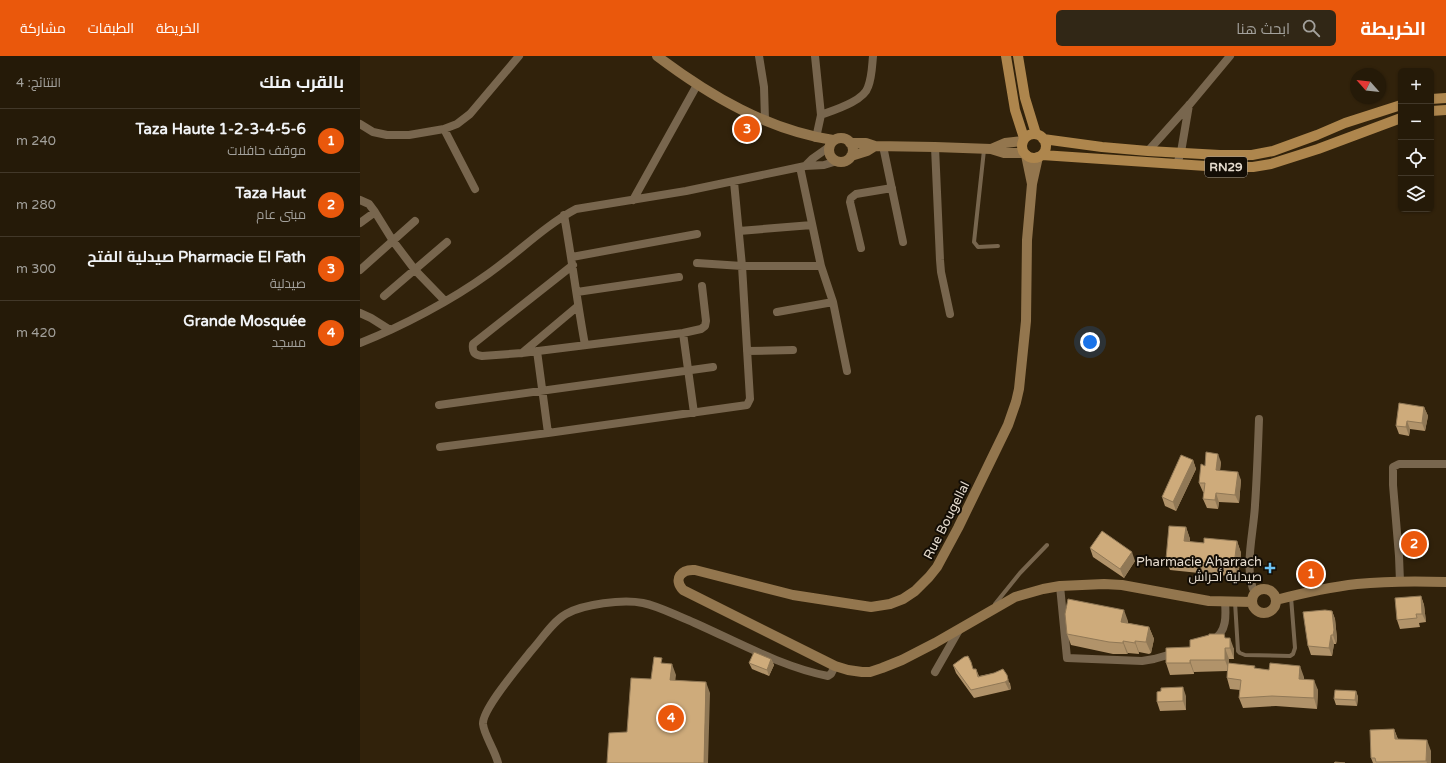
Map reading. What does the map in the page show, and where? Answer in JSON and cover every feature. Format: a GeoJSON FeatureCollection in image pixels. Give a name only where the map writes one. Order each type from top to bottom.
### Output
{"type":"FeatureCollection","features":[{"type":"Feature","properties":{"kind":"main road"},"geometry":{"type":"LineString","coordinates":[[1006,56],[1015,110],[1024,139],[1022,149],[1025,154]]}},
{"type":"Feature","properties":{"kind":"main road"},"geometry":{"type":"LineString","coordinates":[[1018,56],[1025,98],[1046,147],[1040,156]]}},
{"type":"Feature","properties":{"kind":"main road"},"geometry":{"type":"LineString","coordinates":[[1434,99],[1446,98]]}},
{"type":"Feature","properties":{"kind":"main road","name":"RN29"},"geometry":{"type":"LineString","coordinates":[[1024,139],[1032,134],[1102,147],[1241,156],[1273,151],[1352,121],[1398,106]]}},
{"type":"Feature","properties":{"kind":"main road"},"geometry":{"type":"LineString","coordinates":[[1434,111],[1446,110]]}},
{"type":"Feature","properties":{"kind":"main road","name":"RN29"},"geometry":{"type":"LineString","coordinates":[[1025,154],[1034,158],[1040,156],[1244,168],[1271,164],[1318,149],[1398,119]]}},
{"type":"Feature","properties":{"kind":"street"},"geometry":{"type":"LineString","coordinates":[[360,124],[373,132],[387,135],[409,135],[444,129],[457,124],[470,114],[518,56]]}},
{"type":"Feature","properties":{"kind":"street"},"geometry":{"type":"LineString","coordinates":[[657,56],[697,85],[732,105],[790,130],[831,144]]}},
{"type":"Feature","properties":{"kind":"street"},"geometry":{"type":"LineString","coordinates":[[759,56],[764,87],[765,120]]}},
{"type":"Feature","properties":{"kind":"street"},"geometry":{"type":"LineString","coordinates":[[815,56],[821,115],[816,138]]}},
{"type":"Feature","properties":{"kind":"street"},"geometry":{"type":"LineString","coordinates":[[821,115],[863,96],[869,87],[873,56]]}},
{"type":"Feature","properties":{"kind":"street"},"geometry":{"type":"LineString","coordinates":[[1148,151],[1230,56]]}},
{"type":"Feature","properties":{"kind":"street"},"geometry":{"type":"LineString","coordinates":[[632,200],[697,85]]}},
{"type":"Feature","properties":{"kind":"street"},"geometry":{"type":"LineString","coordinates":[[1177,164],[1181,152],[1190,104]]}},
{"type":"Feature","properties":{"kind":"street"},"geometry":{"type":"LineString","coordinates":[[444,129],[475,189]]}},
{"type":"Feature","properties":{"kind":"street"},"geometry":{"type":"LineString","coordinates":[[803,166],[837,138],[844,138],[850,142],[879,146],[987,149],[1004,153],[1025,154]]}},
{"type":"Feature","properties":{"kind":"street"},"geometry":{"type":"LineString","coordinates":[[987,149],[1024,139]]}},
{"type":"Feature","properties":{"kind":"street"},"geometry":{"type":"LineString","coordinates":[[850,142],[852,147],[851,156]]}},
{"type":"Feature","properties":{"kind":"street"},"geometry":{"type":"LineString","coordinates":[[831,144],[831,155],[837,161]]}},
{"type":"Feature","properties":{"kind":"street"},"geometry":{"type":"LineString","coordinates":[[360,343],[390,330],[445,301],[488,274],[564,215],[576,209],[734,182],[803,166],[824,165],[837,161],[844,161],[851,156],[879,146]]}},
{"type":"Feature","properties":{"kind":"street"},"geometry":{"type":"LineString","coordinates":[[879,146],[892,188],[903,242]]}},
{"type":"Feature","properties":{"kind":"street"},"geometry":{"type":"LineString","coordinates":[[935,147],[941,272],[950,314]]}},
{"type":"Feature","properties":{"kind":"street","name":"Rue Bougellal"},"geometry":{"type":"LineString","coordinates":[[1025,154],[1032,184]]}},
{"type":"Feature","properties":{"kind":"street","name":"Rue Bougellal"},"geometry":{"type":"LineString","coordinates":[[831,663],[683,590],[679,584],[680,575],[689,569],[695,570],[793,596],[871,607],[890,604],[903,599],[915,591],[929,577],[937,567],[958,528],[1008,424],[1016,402],[1019,389],[1026,327],[1027,240],[1032,184],[1040,156]]}},
{"type":"Feature","properties":{"kind":"street"},"geometry":{"type":"LineString","coordinates":[[803,166],[812,226],[821,266],[833,302],[847,371]]}},
{"type":"Feature","properties":{"kind":"street"},"geometry":{"type":"LineString","coordinates":[[440,446],[694,413],[744,406],[749,403],[750,399],[742,266],[734,182]]}},
{"type":"Feature","properties":{"kind":"street"},"geometry":{"type":"LineString","coordinates":[[861,248],[850,202],[851,198],[856,194],[892,188]]}},
{"type":"Feature","properties":{"kind":"street"},"geometry":{"type":"LineString","coordinates":[[360,200],[369,204],[393,241],[416,270],[445,301]]}},
{"type":"Feature","properties":{"kind":"street"},"geometry":{"type":"LineString","coordinates":[[360,223],[375,212]]}},
{"type":"Feature","properties":{"kind":"street"},"geometry":{"type":"LineString","coordinates":[[564,215],[585,345]]}},
{"type":"Feature","properties":{"kind":"street"},"geometry":{"type":"LineString","coordinates":[[360,270],[415,221]]}},
{"type":"Feature","properties":{"kind":"street"},"geometry":{"type":"LineString","coordinates":[[738,231],[812,226]]}},
{"type":"Feature","properties":{"kind":"street"},"geometry":{"type":"LineString","coordinates":[[697,234],[572,261],[473,344],[473,350],[477,355],[522,353],[683,333],[702,329],[705,326],[706,321],[702,286]]}},
{"type":"Feature","properties":{"kind":"street"},"geometry":{"type":"LineString","coordinates":[[384,296],[447,242]]}},
{"type":"Feature","properties":{"kind":"street"},"geometry":{"type":"LineString","coordinates":[[697,263],[742,266],[821,266]]}},
{"type":"Feature","properties":{"kind":"street"},"geometry":{"type":"LineString","coordinates":[[577,292],[679,277]]}},
{"type":"Feature","properties":{"kind":"street"},"geometry":{"type":"LineString","coordinates":[[777,312],[833,302]]}},
{"type":"Feature","properties":{"kind":"street"},"geometry":{"type":"LineString","coordinates":[[522,353],[578,306]]}},
{"type":"Feature","properties":{"kind":"street"},"geometry":{"type":"LineString","coordinates":[[360,313],[390,330]]}},
{"type":"Feature","properties":{"kind":"street"},"geometry":{"type":"LineString","coordinates":[[683,333],[694,413]]}},
{"type":"Feature","properties":{"kind":"street"},"geometry":{"type":"LineString","coordinates":[[747,351],[793,350]]}},
{"type":"Feature","properties":{"kind":"street"},"geometry":{"type":"LineString","coordinates":[[537,351],[548,433]]}},
{"type":"Feature","properties":{"kind":"street"},"geometry":{"type":"LineString","coordinates":[[439,405],[712,368]]}},
{"type":"Feature","properties":{"kind":"street"},"geometry":{"type":"LineString","coordinates":[[498,763],[483,725],[486,713],[512,674],[556,622],[566,613],[592,605],[624,601],[650,605],[784,663],[809,672],[828,676],[831,674],[831,663],[855,672],[870,672],[902,660],[959,630],[1015,597],[1060,586],[1104,584],[1122,585],[1188,598],[1230,602],[1253,598],[1263,589],[1269,590],[1274,594],[1276,600],[1273,608],[1265,612],[1256,610],[1253,598],[1249,570],[1255,507],[1259,419]]}},
{"type":"Feature","properties":{"kind":"street"},"geometry":{"type":"LineString","coordinates":[[1400,582],[1393,467],[1399,464],[1446,464]]}},
{"type":"Feature","properties":{"kind":"street"},"geometry":{"type":"LineString","coordinates":[[1276,600],[1356,584],[1446,582]]}},
{"type":"Feature","properties":{"kind":"street"},"geometry":{"type":"LineString","coordinates":[[1060,586],[1067,658],[1142,661],[1180,651]]}},
{"type":"Feature","properties":{"kind":"street"},"geometry":{"type":"LineString","coordinates":[[1207,642],[1215,639],[1222,630],[1230,602]]}},
{"type":"Feature","properties":{"kind":"street"},"geometry":{"type":"LineString","coordinates":[[935,672],[959,630]]}},
{"type":"Feature","properties":{"kind":"lane"},"geometry":{"type":"LineString","coordinates":[[987,149],[974,242],[978,247],[998,246]]}},
{"type":"Feature","properties":{"kind":"lane"},"geometry":{"type":"LineString","coordinates":[[988,612],[1020,573],[1048,545]]}},
{"type":"Feature","properties":{"kind":"lane"},"geometry":{"type":"LineString","coordinates":[[1230,602],[1238,651],[1240,653],[1245,655],[1290,656],[1293,654],[1295,648],[1291,596]]}},
{"type":"Feature","properties":{"kind":"building"},"geometry":{"type":"Polygon","coordinates":[[[1399,403],[1424,407],[1422,423],[1407,421],[1406,427],[1396,426],[1399,403]]]}},
{"type":"Feature","properties":{"kind":"building"},"geometry":{"type":"Polygon","coordinates":[[[1206,452],[1218,454],[1216,470],[1238,472],[1235,495],[1216,493],[1215,500],[1203,499],[1205,483],[1199,483],[1201,464],[1205,466],[1206,452]]]}},
{"type":"Feature","properties":{"kind":"building"},"geometry":{"type":"Polygon","coordinates":[[[1181,455],[1193,460],[1173,502],[1162,497],[1181,455]]]}},
{"type":"Feature","properties":{"kind":"building"},"geometry":{"type":"Polygon","coordinates":[[[1169,526],[1186,527],[1184,541],[1204,543],[1204,538],[1237,541],[1234,565],[1166,559],[1169,526]]]}},
{"type":"Feature","properties":{"kind":"building"},"geometry":{"type":"Polygon","coordinates":[[[1102,531],[1132,552],[1120,569],[1090,548],[1102,531]]]}},
{"type":"Feature","properties":{"kind":"building"},"geometry":{"type":"Polygon","coordinates":[[[1421,596],[1422,614],[1416,614],[1417,618],[1397,620],[1395,598],[1421,596]]]}},
{"type":"Feature","properties":{"kind":"building"},"geometry":{"type":"Polygon","coordinates":[[[1068,599],[1124,610],[1121,622],[1149,627],[1146,642],[1109,642],[1067,634],[1065,614],[1068,599]]]}},
{"type":"Feature","properties":{"kind":"building"},"geometry":{"type":"Polygon","coordinates":[[[1325,610],[1332,611],[1334,630],[1333,635],[1331,635],[1329,648],[1308,646],[1303,612],[1325,610]]]}},
{"type":"Feature","properties":{"kind":"building"},"geometry":{"type":"Polygon","coordinates":[[[1209,634],[1224,634],[1225,638],[1230,638],[1230,648],[1225,648],[1225,660],[1190,660],[1190,663],[1166,663],[1166,648],[1190,647],[1190,640],[1209,634]]]}},
{"type":"Feature","properties":{"kind":"building"},"geometry":{"type":"Polygon","coordinates":[[[754,652],[771,659],[767,670],[749,663],[754,652]]]}},
{"type":"Feature","properties":{"kind":"building"},"geometry":{"type":"Polygon","coordinates":[[[968,656],[973,669],[976,669],[978,677],[1003,669],[1008,680],[971,690],[953,665],[964,657],[968,656]]]}},
{"type":"Feature","properties":{"kind":"building"},"geometry":{"type":"Polygon","coordinates":[[[654,657],[662,658],[661,663],[672,664],[670,680],[706,682],[704,763],[607,763],[609,733],[627,732],[631,678],[651,679],[654,657]]]}},
{"type":"Feature","properties":{"kind":"building"},"geometry":{"type":"Polygon","coordinates":[[[1228,663],[1255,666],[1254,668],[1269,670],[1270,663],[1300,666],[1299,679],[1314,680],[1314,698],[1272,696],[1239,698],[1241,680],[1227,678],[1228,663]]]}},
{"type":"Feature","properties":{"kind":"building"},"geometry":{"type":"Polygon","coordinates":[[[1183,687],[1183,701],[1157,702],[1157,692],[1161,691],[1161,688],[1183,687]]]}},
{"type":"Feature","properties":{"kind":"building"},"geometry":{"type":"Polygon","coordinates":[[[1335,690],[1356,691],[1355,700],[1334,699],[1335,690]]]}},
{"type":"Feature","properties":{"kind":"building"},"geometry":{"type":"Polygon","coordinates":[[[1394,729],[1395,739],[1427,740],[1426,761],[1376,762],[1375,758],[1371,758],[1370,730],[1394,729]]]}},
{"type":"Feature","properties":{"kind":"place","name":"Pharmacie El Fath صيدلية الفتح"},"geometry":{"type":"Point","coordinates":[747,129]}},
{"type":"Feature","properties":{"kind":"place","name":"Taza Haut"},"geometry":{"type":"Point","coordinates":[1414,544]}},
{"type":"Feature","properties":{"kind":"place","name":"Pharmacie Aharrach صيدلية أحراش"},"geometry":{"type":"Point","coordinates":[1270,568]}},
{"type":"Feature","properties":{"kind":"place","name":"1-2-3-4-5-6 Taza Haute"},"geometry":{"type":"Point","coordinates":[1311,574]}},
{"type":"Feature","properties":{"kind":"place","name":"Grande Mosquée"},"geometry":{"type":"Point","coordinates":[671,718]}}]}
